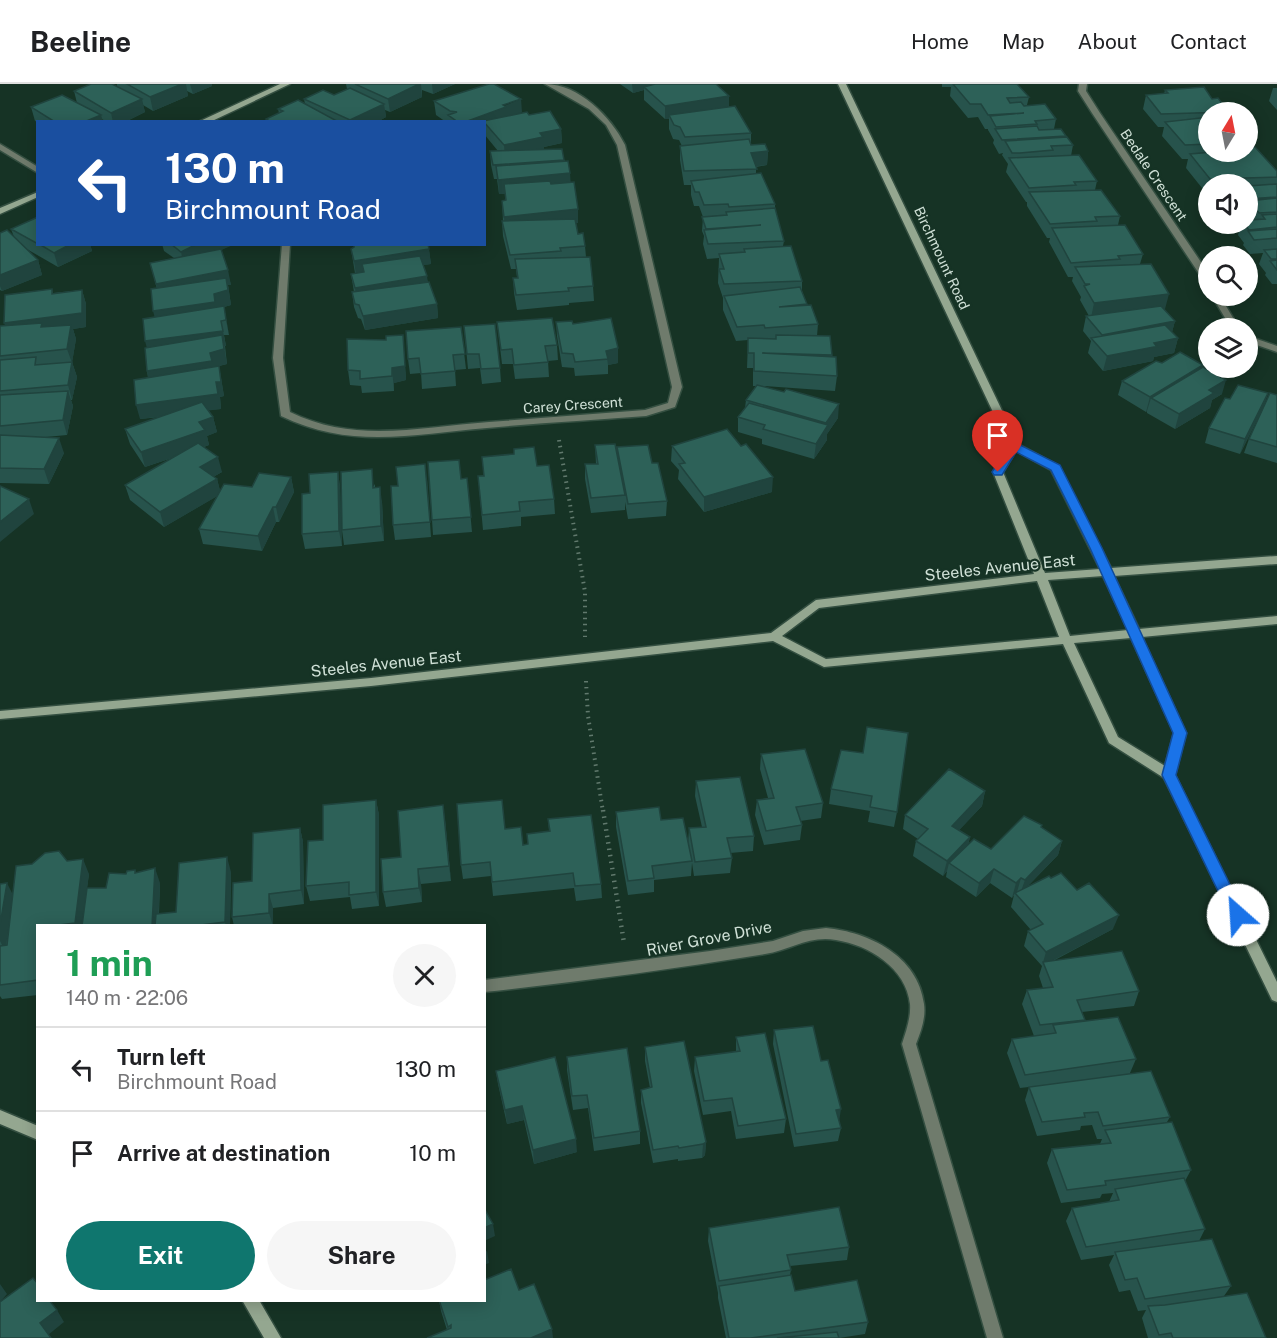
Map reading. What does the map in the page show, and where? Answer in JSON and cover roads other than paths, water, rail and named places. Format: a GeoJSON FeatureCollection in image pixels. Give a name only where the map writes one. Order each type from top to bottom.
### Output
{"type":"FeatureCollection","features":[{"type":"Feature","properties":{"kind":"main road"},"geometry":{"type":"LineString","coordinates":[[206,120],[286,84]]}},
{"type":"Feature","properties":{"kind":"main road","name":"Birchmount Road"},"geometry":{"type":"LineString","coordinates":[[842,84],[1014,446]]}},
{"type":"Feature","properties":{"kind":"main road"},"geometry":{"type":"LineString","coordinates":[[0,211],[36,195]]}},
{"type":"Feature","properties":{"kind":"main road"},"geometry":{"type":"LineString","coordinates":[[1169,775],[1180,733],[1107,574],[1055,468],[1014,446],[998,472],[1066,639],[1113,740],[1169,775],[1277,996]]}},
{"type":"Feature","properties":{"kind":"main road","name":"Steeles Avenue East"},"geometry":{"type":"LineString","coordinates":[[0,715],[371,682],[774,638],[816,604],[1042,577],[1277,560]]}},
{"type":"Feature","properties":{"kind":"main road"},"geometry":{"type":"LineString","coordinates":[[774,638],[824,663],[1277,620]]}},
{"type":"Feature","properties":{"kind":"main road"},"geometry":{"type":"LineString","coordinates":[[0,1117],[36,1132]]}},
{"type":"Feature","properties":{"kind":"main road"},"geometry":{"type":"LineString","coordinates":[[251,1302],[273,1338]]}},
{"type":"Feature","properties":{"kind":"street","name":"Carey Crescent"},"geometry":{"type":"LineString","coordinates":[[286,246],[278,358],[285,414],[303,425],[357,435],[646,413],[672,405],[677,387],[654,279],[616,132],[594,107],[549,84]]}},
{"type":"Feature","properties":{"kind":"street","name":"Bedale Crescent"},"geometry":{"type":"LineString","coordinates":[[1083,84],[1082,91],[1096,113],[1198,265]]}},
{"type":"Feature","properties":{"kind":"street"},"geometry":{"type":"LineString","coordinates":[[0,146],[36,170]]}},
{"type":"Feature","properties":{"kind":"street"},"geometry":{"type":"LineString","coordinates":[[1258,342],[1277,349]]}},
{"type":"Feature","properties":{"kind":"street","name":"River Grove Drive"},"geometry":{"type":"LineString","coordinates":[[486,986],[628,971],[774,946],[805,934],[833,933],[856,938],[873,946],[898,964],[911,982],[919,1012],[918,1027],[909,1044],[995,1338]]}}]}
